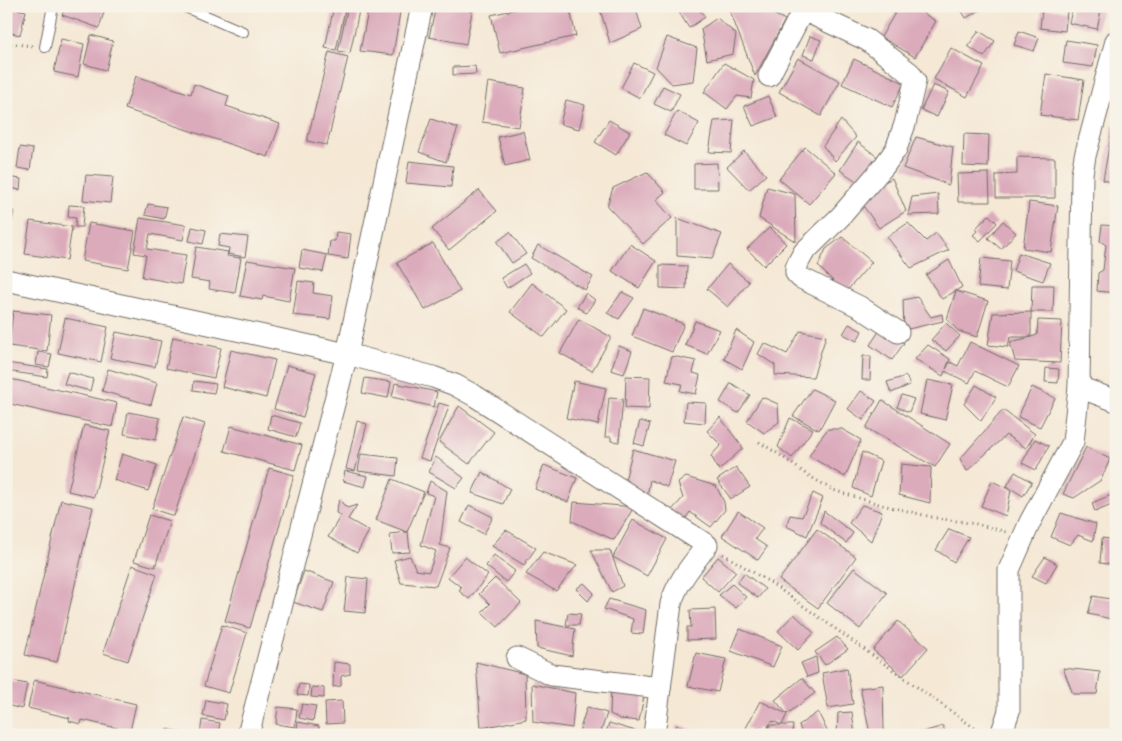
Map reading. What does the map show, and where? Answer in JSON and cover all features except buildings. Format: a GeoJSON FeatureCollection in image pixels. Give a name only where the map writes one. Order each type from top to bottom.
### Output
{"type":"FeatureCollection","features":[{"type":"Feature","properties":{"kind":"street"},"geometry":{"type":"LineString","coordinates":[[248,735],[347,354],[422,6]]}},
{"type":"Feature","properties":{"kind":"street"},"geometry":{"type":"LineString","coordinates":[[769,76],[799,8],[867,40],[910,73],[915,81],[905,124],[896,149],[884,166],[841,216],[804,252],[796,268],[796,273],[801,278],[860,307],[898,332]]}},
{"type":"Feature","properties":{"kind":"street"},"geometry":{"type":"LineString","coordinates":[[1000,735],[1009,711],[1009,570],[1030,522],[1073,442],[1079,387],[1082,174],[1085,156],[1115,49]]}},
{"type":"Feature","properties":{"kind":"street"},"geometry":{"type":"LineString","coordinates":[[6,280],[347,354],[433,376],[475,396],[707,545],[679,583],[674,593],[654,735]]}},
{"type":"Feature","properties":{"kind":"street"},"geometry":{"type":"LineString","coordinates":[[1079,387],[1116,401]]}},
{"type":"Feature","properties":{"kind":"street"},"geometry":{"type":"LineString","coordinates":[[517,658],[552,675],[660,688]]}},
{"type":"Feature","properties":{"kind":"lane"},"geometry":{"type":"LineString","coordinates":[[46,47],[53,6]]}},
{"type":"Feature","properties":{"kind":"lane"},"geometry":{"type":"LineString","coordinates":[[182,6],[242,32]]}},
{"type":"Feature","properties":{"kind":"path"},"geometry":{"type":"LineString","coordinates":[[6,43],[46,47]]}},
{"type":"Feature","properties":{"kind":"path"},"geometry":{"type":"LineString","coordinates":[[759,442],[833,490],[882,505],[936,518],[976,524],[1023,537]]}},
{"type":"Feature","properties":{"kind":"path"},"geometry":{"type":"LineString","coordinates":[[707,545],[771,583],[985,735]]}}]}
